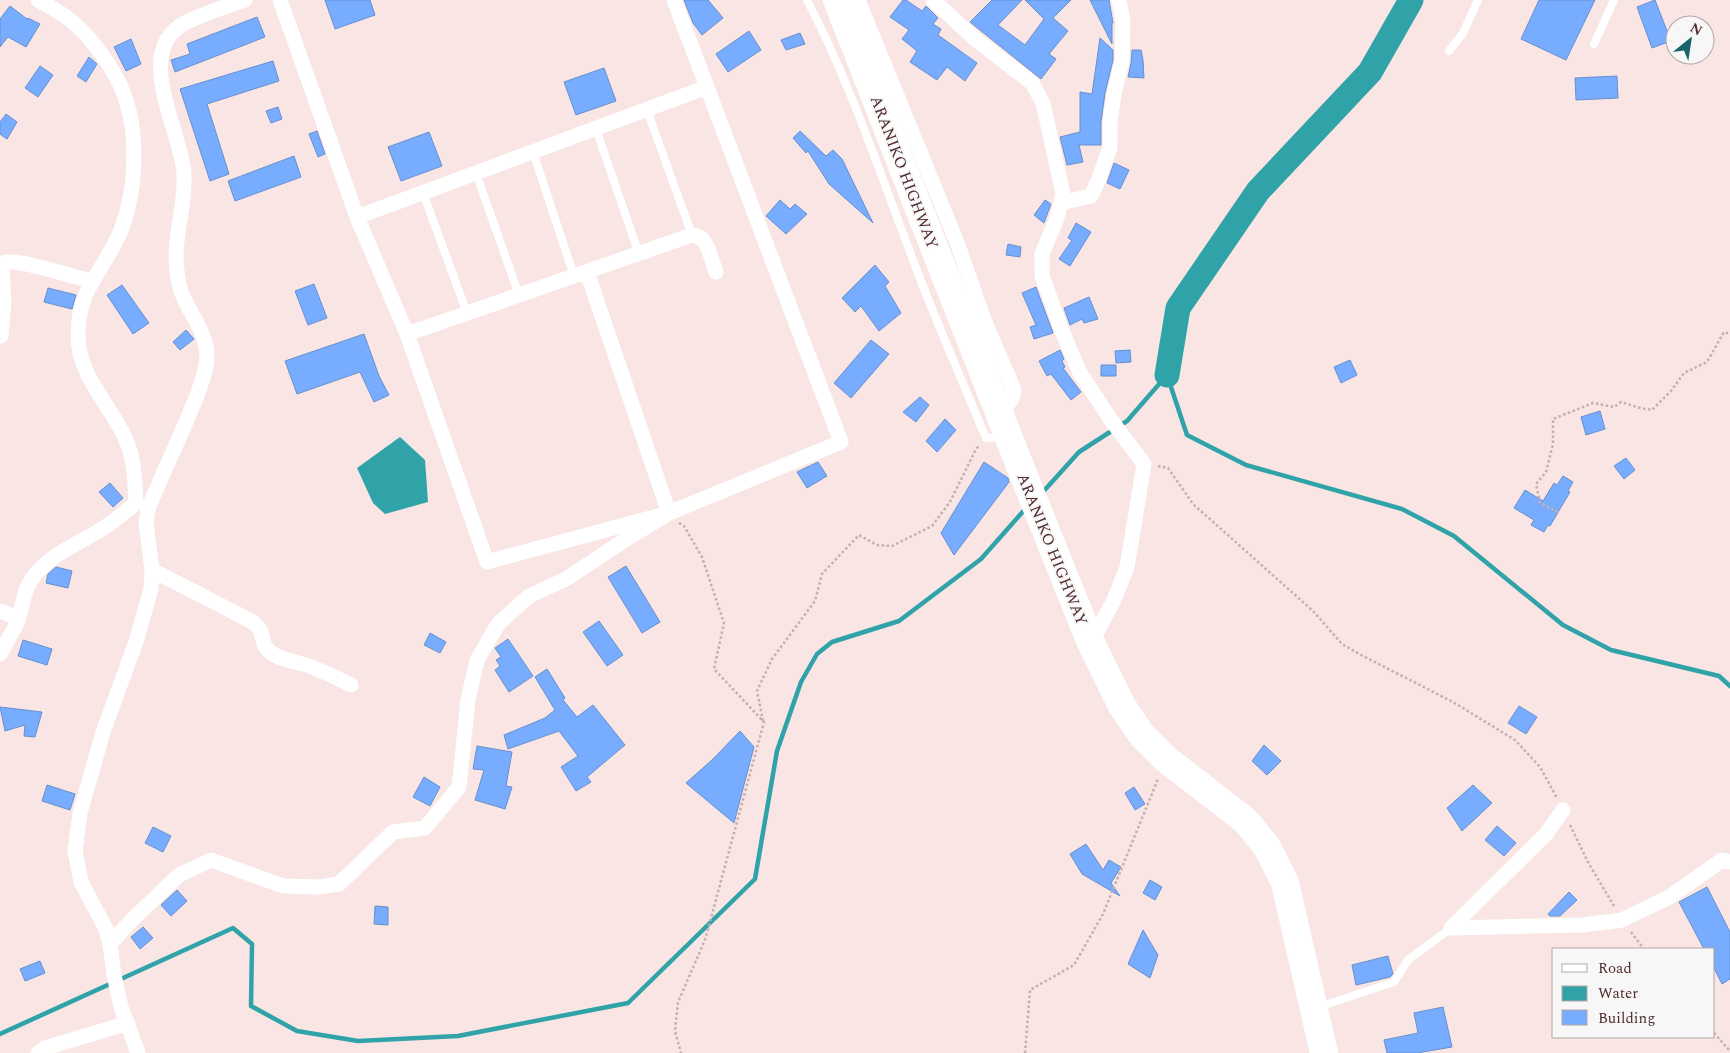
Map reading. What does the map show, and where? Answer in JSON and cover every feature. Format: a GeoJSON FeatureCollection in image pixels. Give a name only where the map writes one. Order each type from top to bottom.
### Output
{"type":"FeatureCollection","features":[{"type":"Feature","properties":{"kind":"highway","name":"ARANIKO HIGHWAY"},"geometry":{"type":"LineString","coordinates":[[837,0],[889,132],[902,195],[933,277],[978,390],[1022,471],[1091,643],[1122,706],[1141,734],[1167,760],[1246,822],[1267,847],[1285,883],[1324,1053]]}},
{"type":"Feature","properties":{"kind":"street"},"geometry":{"type":"LineString","coordinates":[[38,0],[76,24],[113,70],[123,91],[131,120],[134,146],[133,180],[127,209],[114,245],[91,281],[83,298],[79,318],[78,340],[83,363],[130,450],[146,523],[152,570],[151,589],[146,609],[104,728],[80,813],[75,851],[81,882],[106,929],[121,1007],[138,1053]]}},
{"type":"Feature","properties":{"kind":"street"},"geometry":{"type":"LineString","coordinates":[[0,654],[18,618],[25,592],[41,568],[54,557],[142,506],[184,429],[206,368],[207,354],[201,328],[182,295],[178,276],[175,257],[184,173],[161,78],[160,61],[163,47],[171,34],[184,24],[245,0]]}},
{"type":"Feature","properties":{"kind":"street"},"geometry":{"type":"LineString","coordinates":[[280,0],[357,217],[408,334],[487,562],[668,514],[841,442],[674,0]]}},
{"type":"Feature","properties":{"kind":"street"},"geometry":{"type":"LineString","coordinates":[[858,0],[867,78]]}},
{"type":"Feature","properties":{"kind":"street"},"geometry":{"type":"LineString","coordinates":[[933,0],[974,38],[1032,83],[1043,103],[1063,194],[1058,218],[1042,254],[1042,276],[1080,373],[1111,420],[1144,464],[1127,567],[1113,602],[1091,643]]}},
{"type":"Feature","properties":{"kind":"street"},"geometry":{"type":"LineString","coordinates":[[1061,203],[1091,196],[1110,148],[1110,122],[1122,61],[1123,21],[1119,0]]}},
{"type":"Feature","properties":{"kind":"street"},"geometry":{"type":"LineString","coordinates":[[357,217],[707,87]]}},
{"type":"Feature","properties":{"kind":"street"},"geometry":{"type":"LineString","coordinates":[[889,132],[958,245],[984,320],[1014,390],[1012,399],[998,429]]}},
{"type":"Feature","properties":{"kind":"street"},"geometry":{"type":"LineString","coordinates":[[408,334],[692,235],[698,235],[703,239],[716,272]]}},
{"type":"Feature","properties":{"kind":"street"},"geometry":{"type":"LineString","coordinates":[[2,336],[4,302],[2,267],[5,262],[10,261],[91,281]]}},
{"type":"Feature","properties":{"kind":"street"},"geometry":{"type":"LineString","coordinates":[[581,274],[668,514]]}},
{"type":"Feature","properties":{"kind":"street"},"geometry":{"type":"LineString","coordinates":[[110,944],[131,920],[179,875],[211,860],[283,886],[318,887],[339,884],[392,832],[425,828],[458,787],[468,700],[477,660],[498,624],[529,596],[566,579],[668,514]]}},
{"type":"Feature","properties":{"kind":"street"},"geometry":{"type":"LineString","coordinates":[[152,570],[253,622],[263,634],[263,643],[266,650],[273,655],[309,666],[352,685]]}},
{"type":"Feature","properties":{"kind":"street"},"geometry":{"type":"LineString","coordinates":[[0,611],[18,618]]}},
{"type":"Feature","properties":{"kind":"street"},"geometry":{"type":"LineString","coordinates":[[1451,928],[1546,834],[1562,810]]}},
{"type":"Feature","properties":{"kind":"street"},"geometry":{"type":"LineString","coordinates":[[1451,928],[1582,925],[1622,920],[1671,896],[1722,860],[1730,862]]}},
{"type":"Feature","properties":{"kind":"street"},"geometry":{"type":"LineString","coordinates":[[38,1053],[45,1048],[128,1023]]}},
{"type":"Feature","properties":{"kind":"lane"},"geometry":{"type":"LineString","coordinates":[[807,0],[820,24],[867,78]]}},
{"type":"Feature","properties":{"kind":"lane"},"geometry":{"type":"LineString","coordinates":[[1449,51],[1463,32],[1478,0]]}},
{"type":"Feature","properties":{"kind":"lane"},"geometry":{"type":"LineString","coordinates":[[1594,44],[1614,0]]}},
{"type":"Feature","properties":{"kind":"lane"},"geometry":{"type":"LineString","coordinates":[[647,110],[692,235]]}},
{"type":"Feature","properties":{"kind":"lane"},"geometry":{"type":"LineString","coordinates":[[596,128],[639,254]]}},
{"type":"Feature","properties":{"kind":"lane"},"geometry":{"type":"LineString","coordinates":[[532,152],[581,274]]}},
{"type":"Feature","properties":{"kind":"lane"},"geometry":{"type":"LineString","coordinates":[[476,173],[519,295]]}},
{"type":"Feature","properties":{"kind":"lane"},"geometry":{"type":"LineString","coordinates":[[423,193],[467,313]]}},
{"type":"Feature","properties":{"kind":"lane"},"geometry":{"type":"LineString","coordinates":[[1314,1010],[1394,982],[1408,960],[1451,928]]}},
{"type":"Feature","properties":{"kind":"path"},"geometry":{"type":"LineString","coordinates":[[1558,512],[1540,502],[1536,484],[1546,472],[1553,444],[1553,418],[1593,403],[1614,406],[1621,402],[1652,410],[1671,391],[1684,373],[1707,362],[1724,332],[1730,334]]}},
{"type":"Feature","properties":{"kind":"path"},"geometry":{"type":"LineString","coordinates":[[681,1053],[675,1031],[678,1002],[705,940],[764,722],[757,691],[772,659],[815,601],[822,574],[859,535],[877,545],[892,546],[932,526],[950,502],[976,449],[998,429]]}},
{"type":"Feature","properties":{"kind":"path"},"geometry":{"type":"LineString","coordinates":[[1144,464],[1168,468],[1193,504],[1313,611],[1342,644],[1361,656],[1454,702],[1515,740],[1540,767],[1589,864],[1622,920],[1643,948]]}},
{"type":"Feature","properties":{"kind":"path"},"geometry":{"type":"LineString","coordinates":[[668,514],[684,526],[702,557],[724,623],[714,669],[764,722]]}},
{"type":"Feature","properties":{"kind":"path"},"geometry":{"type":"LineString","coordinates":[[1026,1053],[1030,990],[1074,965],[1103,914],[1148,800],[1167,760]]}},
{"type":"Feature","properties":{"kind":"path"},"geometry":{"type":"LineString","coordinates":[[1715,1034],[1730,1051]]}},
{"type":"Feature","properties":{"kind":"water"},"geometry":{"type":"Polygon","coordinates":[[[400,437],[425,460],[428,502],[385,514],[373,503],[357,468],[400,437]]]}},
{"type":"Feature","properties":{"kind":"building"},"geometry":{"type":"Polygon","coordinates":[[[325,0],[370,0],[375,15],[335,29],[325,0]]]}},
{"type":"Feature","properties":{"kind":"building"},"geometry":{"type":"Polygon","coordinates":[[[684,0],[708,0],[723,18],[702,35],[693,23],[684,0]]]}},
{"type":"Feature","properties":{"kind":"building"},"geometry":{"type":"Polygon","coordinates":[[[903,0],[906,0],[922,11],[926,6],[938,18],[933,24],[941,29],[938,35],[977,63],[965,81],[947,67],[937,80],[910,62],[917,51],[902,39],[909,30],[890,17],[903,0]]]}},
{"type":"Feature","properties":{"kind":"building"},"geometry":{"type":"Polygon","coordinates":[[[992,0],[1022,0],[998,25],[1025,45],[1044,19],[1025,0],[1071,0],[1053,18],[1068,31],[1049,54],[1056,59],[1041,79],[970,22],[992,0]]]}},
{"type":"Feature","properties":{"kind":"building"},"geometry":{"type":"Polygon","coordinates":[[[1090,0],[1109,0],[1113,23],[1112,44],[1090,0]]]}},
{"type":"Feature","properties":{"kind":"building"},"geometry":{"type":"Polygon","coordinates":[[[1539,0],[1595,0],[1566,60],[1521,39],[1539,0]]]}},
{"type":"Feature","properties":{"kind":"building"},"geometry":{"type":"Polygon","coordinates":[[[1655,0],[1665,26],[1665,43],[1652,48],[1637,7],[1655,0]]]}},
{"type":"Feature","properties":{"kind":"building"},"geometry":{"type":"Polygon","coordinates":[[[10,6],[27,19],[40,24],[26,47],[8,37],[0,47],[0,19],[10,6]]]}},
{"type":"Feature","properties":{"kind":"building"},"geometry":{"type":"Polygon","coordinates":[[[257,17],[265,37],[175,72],[171,60],[190,54],[187,44],[257,17]]]}},
{"type":"Feature","properties":{"kind":"building"},"geometry":{"type":"Polygon","coordinates":[[[749,31],[761,50],[728,72],[716,54],[749,31]]]}},
{"type":"Feature","properties":{"kind":"building"},"geometry":{"type":"Polygon","coordinates":[[[800,33],[805,44],[786,50],[781,40],[800,33]]]}},
{"type":"Feature","properties":{"kind":"building"},"geometry":{"type":"Polygon","coordinates":[[[1100,38],[1113,50],[1113,60],[1105,93],[1101,122],[1101,145],[1079,145],[1083,162],[1067,165],[1060,137],[1080,132],[1080,92],[1092,94],[1100,38]]]}},
{"type":"Feature","properties":{"kind":"building"},"geometry":{"type":"Polygon","coordinates":[[[131,39],[141,64],[126,71],[114,47],[131,39]]]}},
{"type":"Feature","properties":{"kind":"building"},"geometry":{"type":"Polygon","coordinates":[[[1132,50],[1141,50],[1144,78],[1128,77],[1132,50]]]}},
{"type":"Feature","properties":{"kind":"building"},"geometry":{"type":"Polygon","coordinates":[[[89,57],[97,64],[86,82],[77,76],[89,57]]]}},
{"type":"Feature","properties":{"kind":"building"},"geometry":{"type":"Polygon","coordinates":[[[273,61],[279,81],[207,104],[229,174],[210,181],[180,89],[273,61]]]}},
{"type":"Feature","properties":{"kind":"building"},"geometry":{"type":"Polygon","coordinates":[[[40,66],[53,75],[38,97],[25,88],[40,66]]]}},
{"type":"Feature","properties":{"kind":"building"},"geometry":{"type":"Polygon","coordinates":[[[604,68],[616,101],[576,115],[564,82],[604,68]]]}},
{"type":"Feature","properties":{"kind":"building"},"geometry":{"type":"Polygon","coordinates":[[[1617,76],[1618,98],[1576,100],[1575,78],[1617,76]]]}},
{"type":"Feature","properties":{"kind":"building"},"geometry":{"type":"Polygon","coordinates":[[[278,107],[282,119],[271,123],[266,111],[278,107]]]}},
{"type":"Feature","properties":{"kind":"building"},"geometry":{"type":"Polygon","coordinates":[[[6,114],[17,122],[7,139],[0,134],[0,122],[6,114]]]}},
{"type":"Feature","properties":{"kind":"building"},"geometry":{"type":"Polygon","coordinates":[[[317,131],[325,154],[318,157],[309,134],[317,131]]]}},
{"type":"Feature","properties":{"kind":"building"},"geometry":{"type":"Polygon","coordinates":[[[800,131],[826,156],[833,150],[842,159],[873,223],[829,184],[808,151],[806,153],[793,138],[800,131]]]}},
{"type":"Feature","properties":{"kind":"building"},"geometry":{"type":"Polygon","coordinates":[[[429,132],[442,166],[401,181],[388,147],[429,132]]]}},
{"type":"Feature","properties":{"kind":"building"},"geometry":{"type":"Polygon","coordinates":[[[294,156],[301,177],[235,201],[228,181],[294,156]]]}},
{"type":"Feature","properties":{"kind":"building"},"geometry":{"type":"Polygon","coordinates":[[[1114,163],[1129,170],[1120,189],[1107,183],[1114,163]]]}},
{"type":"Feature","properties":{"kind":"building"},"geometry":{"type":"Polygon","coordinates":[[[780,200],[790,209],[795,204],[807,214],[786,234],[766,216],[780,200]]]}},
{"type":"Feature","properties":{"kind":"building"},"geometry":{"type":"Polygon","coordinates":[[[1045,200],[1051,204],[1044,223],[1034,215],[1045,200]]]}},
{"type":"Feature","properties":{"kind":"building"},"geometry":{"type":"Polygon","coordinates":[[[1076,223],[1091,232],[1070,266],[1059,259],[1072,240],[1068,238],[1076,223]]]}},
{"type":"Feature","properties":{"kind":"building"},"geometry":{"type":"Polygon","coordinates":[[[1008,244],[1021,247],[1020,257],[1006,255],[1008,244]]]}},
{"type":"Feature","properties":{"kind":"building"},"geometry":{"type":"Polygon","coordinates":[[[875,265],[889,282],[885,286],[901,313],[879,331],[861,306],[855,312],[842,298],[875,265]]]}},
{"type":"Feature","properties":{"kind":"building"},"geometry":{"type":"Polygon","coordinates":[[[314,284],[327,318],[308,325],[295,291],[314,284]]]}},
{"type":"Feature","properties":{"kind":"building"},"geometry":{"type":"Polygon","coordinates":[[[122,285],[149,323],[133,334],[107,295],[122,285]]]}},
{"type":"Feature","properties":{"kind":"building"},"geometry":{"type":"Polygon","coordinates":[[[1036,287],[1053,333],[1034,339],[1030,327],[1036,325],[1022,293],[1036,287]]]}},
{"type":"Feature","properties":{"kind":"building"},"geometry":{"type":"Polygon","coordinates":[[[48,288],[76,295],[72,309],[44,302],[48,288]]]}},
{"type":"Feature","properties":{"kind":"building"},"geometry":{"type":"Polygon","coordinates":[[[1089,297],[1098,319],[1084,323],[1082,319],[1070,325],[1064,308],[1089,297]]]}},
{"type":"Feature","properties":{"kind":"building"},"geometry":{"type":"Polygon","coordinates":[[[186,330],[194,339],[180,350],[173,342],[186,330]]]}},
{"type":"Feature","properties":{"kind":"building"},"geometry":{"type":"Polygon","coordinates":[[[364,334],[379,376],[389,395],[374,402],[360,372],[297,394],[285,361],[364,334]]]}},
{"type":"Feature","properties":{"kind":"building"},"geometry":{"type":"Polygon","coordinates":[[[871,340],[889,354],[851,398],[834,383],[871,340]]]}},
{"type":"Feature","properties":{"kind":"building"},"geometry":{"type":"Polygon","coordinates":[[[1060,350],[1064,359],[1062,361],[1065,367],[1063,368],[1081,392],[1071,400],[1051,374],[1047,376],[1039,361],[1060,350]]]}},
{"type":"Feature","properties":{"kind":"building"},"geometry":{"type":"Polygon","coordinates":[[[1130,350],[1131,362],[1116,363],[1115,351],[1130,350]]]}},
{"type":"Feature","properties":{"kind":"building"},"geometry":{"type":"Polygon","coordinates":[[[1350,360],[1357,375],[1341,383],[1334,367],[1350,360]]]}},
{"type":"Feature","properties":{"kind":"building"},"geometry":{"type":"Polygon","coordinates":[[[1101,365],[1116,365],[1116,376],[1101,376],[1101,365]]]}},
{"type":"Feature","properties":{"kind":"building"},"geometry":{"type":"Polygon","coordinates":[[[920,397],[929,405],[916,422],[903,412],[920,397]]]}},
{"type":"Feature","properties":{"kind":"building"},"geometry":{"type":"Polygon","coordinates":[[[1600,411],[1605,429],[1586,435],[1581,417],[1600,411]]]}},
{"type":"Feature","properties":{"kind":"building"},"geometry":{"type":"Polygon","coordinates":[[[945,419],[956,430],[937,452],[926,441],[945,419]]]}},
{"type":"Feature","properties":{"kind":"building"},"geometry":{"type":"Polygon","coordinates":[[[1626,458],[1635,470],[1624,479],[1614,466],[1626,458]]]}},
{"type":"Feature","properties":{"kind":"building"},"geometry":{"type":"Polygon","coordinates":[[[818,462],[827,476],[807,488],[797,472],[818,462]]]}},
{"type":"Feature","properties":{"kind":"building"},"geometry":{"type":"Polygon","coordinates":[[[984,462],[1008,478],[1009,482],[954,555],[941,533],[984,462]]]}},
{"type":"Feature","properties":{"kind":"building"},"geometry":{"type":"Polygon","coordinates":[[[1563,476],[1573,482],[1568,491],[1570,492],[1550,526],[1548,525],[1544,532],[1531,525],[1534,520],[1514,508],[1525,490],[1543,501],[1554,483],[1557,485],[1563,476]]]}},
{"type":"Feature","properties":{"kind":"building"},"geometry":{"type":"Polygon","coordinates":[[[110,483],[123,498],[113,507],[99,492],[110,483]]]}},
{"type":"Feature","properties":{"kind":"building"},"geometry":{"type":"Polygon","coordinates":[[[626,566],[660,622],[642,633],[608,577],[626,566]]]}},
{"type":"Feature","properties":{"kind":"building"},"geometry":{"type":"Polygon","coordinates":[[[56,567],[72,571],[68,588],[46,583],[48,574],[56,567]]]}},
{"type":"Feature","properties":{"kind":"building"},"geometry":{"type":"Polygon","coordinates":[[[599,621],[623,655],[607,666],[583,632],[599,621]]]}},
{"type":"Feature","properties":{"kind":"building"},"geometry":{"type":"Polygon","coordinates":[[[430,633],[446,642],[440,653],[424,645],[430,633]]]}},
{"type":"Feature","properties":{"kind":"building"},"geometry":{"type":"Polygon","coordinates":[[[508,639],[533,676],[509,692],[495,670],[500,666],[496,660],[501,657],[495,648],[508,639]]]}},
{"type":"Feature","properties":{"kind":"building"},"geometry":{"type":"Polygon","coordinates":[[[23,640],[52,649],[47,665],[18,656],[23,640]]]}},
{"type":"Feature","properties":{"kind":"building"},"geometry":{"type":"Polygon","coordinates":[[[547,669],[565,698],[563,700],[577,717],[593,705],[625,745],[587,777],[591,782],[576,791],[561,767],[578,756],[559,731],[508,749],[504,735],[545,718],[555,710],[535,677],[547,669]]]}},
{"type":"Feature","properties":{"kind":"building"},"geometry":{"type":"Polygon","coordinates":[[[1519,706],[1537,717],[1526,734],[1508,723],[1519,706]]]}},
{"type":"Feature","properties":{"kind":"building"},"geometry":{"type":"Polygon","coordinates":[[[0,707],[42,712],[35,737],[24,736],[25,725],[5,731],[0,707]]]}},
{"type":"Feature","properties":{"kind":"building"},"geometry":{"type":"Polygon","coordinates":[[[740,731],[754,747],[734,823],[686,783],[740,731]]]}},
{"type":"Feature","properties":{"kind":"building"},"geometry":{"type":"Polygon","coordinates":[[[1264,745],[1281,761],[1267,775],[1252,761],[1264,745]]]}},
{"type":"Feature","properties":{"kind":"building"},"geometry":{"type":"Polygon","coordinates":[[[477,746],[512,752],[506,786],[512,787],[505,809],[475,800],[484,770],[473,769],[477,746]]]}},
{"type":"Feature","properties":{"kind":"building"},"geometry":{"type":"Polygon","coordinates":[[[424,777],[440,787],[430,806],[413,797],[424,777]]]}},
{"type":"Feature","properties":{"kind":"building"},"geometry":{"type":"Polygon","coordinates":[[[47,785],[75,794],[70,810],[42,801],[47,785]]]}},
{"type":"Feature","properties":{"kind":"building"},"geometry":{"type":"Polygon","coordinates":[[[1473,785],[1492,803],[1462,831],[1447,808],[1473,785]]]}},
{"type":"Feature","properties":{"kind":"building"},"geometry":{"type":"Polygon","coordinates":[[[1134,787],[1145,804],[1135,810],[1125,793],[1134,787]]]}},
{"type":"Feature","properties":{"kind":"building"},"geometry":{"type":"Polygon","coordinates":[[[1497,826],[1516,843],[1504,856],[1485,840],[1497,826]]]}},
{"type":"Feature","properties":{"kind":"building"},"geometry":{"type":"Polygon","coordinates":[[[153,827],[171,836],[163,852],[145,843],[153,827]]]}},
{"type":"Feature","properties":{"kind":"building"},"geometry":{"type":"Polygon","coordinates":[[[1086,844],[1103,870],[1109,860],[1121,867],[1111,883],[1120,896],[1082,874],[1070,854],[1086,844]]]}},
{"type":"Feature","properties":{"kind":"building"},"geometry":{"type":"Polygon","coordinates":[[[1150,880],[1162,887],[1155,900],[1143,893],[1150,880]]]}},
{"type":"Feature","properties":{"kind":"building"},"geometry":{"type":"Polygon","coordinates":[[[1707,887],[1730,932],[1730,979],[1722,984],[1715,970],[1715,948],[1703,948],[1679,902],[1707,887]]]}},
{"type":"Feature","properties":{"kind":"building"},"geometry":{"type":"Polygon","coordinates":[[[177,890],[187,901],[171,916],[161,905],[177,890]]]}},
{"type":"Feature","properties":{"kind":"building"},"geometry":{"type":"Polygon","coordinates":[[[1569,892],[1577,900],[1560,916],[1550,916],[1548,914],[1569,892]]]}},
{"type":"Feature","properties":{"kind":"building"},"geometry":{"type":"Polygon","coordinates":[[[375,906],[388,907],[388,925],[374,924],[375,906]]]}},
{"type":"Feature","properties":{"kind":"building"},"geometry":{"type":"Polygon","coordinates":[[[143,927],[153,938],[140,949],[131,937],[143,927]]]}},
{"type":"Feature","properties":{"kind":"building"},"geometry":{"type":"Polygon","coordinates":[[[1143,930],[1158,955],[1150,978],[1128,964],[1143,930]]]}},
{"type":"Feature","properties":{"kind":"building"},"geometry":{"type":"Polygon","coordinates":[[[1388,956],[1393,974],[1390,977],[1356,985],[1352,965],[1388,956]]]}},
{"type":"Feature","properties":{"kind":"building"},"geometry":{"type":"Polygon","coordinates":[[[40,961],[45,973],[25,981],[20,969],[40,961]]]}},
{"type":"Feature","properties":{"kind":"building"},"geometry":{"type":"Polygon","coordinates":[[[1443,1007],[1452,1047],[1417,1053],[1387,1053],[1384,1040],[1418,1033],[1414,1013],[1443,1007]]]}},
{"type":"Feature","properties":{"kind":"waterway"},"geometry":{"type":"LineString","coordinates":[[1167,375],[1178,308],[1258,191],[1370,72],[1411,0]]}},
{"type":"Feature","properties":{"kind":"waterway"},"geometry":{"type":"LineString","coordinates":[[1167,375],[1187,435],[1246,465],[1402,509],[1454,536],[1563,625],[1611,650],[1719,676],[1730,686]]}},
{"type":"Feature","properties":{"kind":"waterway"},"geometry":{"type":"LineString","coordinates":[[1042,493],[1079,452],[1127,421],[1167,375]]}},
{"type":"Feature","properties":{"kind":"waterway"},"geometry":{"type":"LineString","coordinates":[[0,1034],[233,928],[252,944],[251,1006],[297,1031],[358,1041],[458,1036],[628,1003],[755,879],[777,751],[801,682],[817,654],[832,642],[899,621],[981,559],[1027,507]]}}]}
